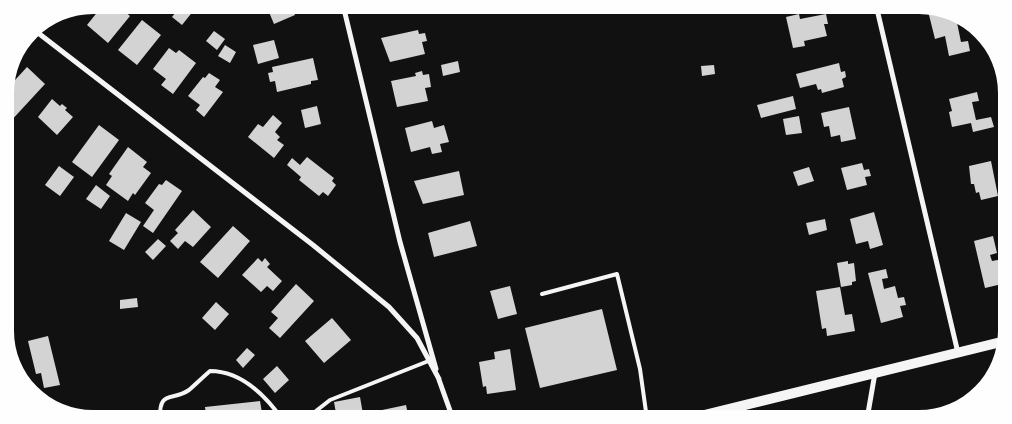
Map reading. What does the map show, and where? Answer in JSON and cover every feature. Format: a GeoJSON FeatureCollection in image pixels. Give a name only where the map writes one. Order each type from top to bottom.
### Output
{"type":"FeatureCollection","features":[{"type":"Feature","properties":{"kind":"main road"},"geometry":{"type":"LineString","coordinates":[[740,410],[875,373],[997,343]]}},
{"type":"Feature","properties":{"kind":"street"},"geometry":{"type":"LineString","coordinates":[[346,14],[400,242],[431,360],[450,410]]}},
{"type":"Feature","properties":{"kind":"street"},"geometry":{"type":"LineString","coordinates":[[878,14],[958,353]]}},
{"type":"Feature","properties":{"kind":"street"},"geometry":{"type":"LineString","coordinates":[[40,34],[313,245],[389,307],[416,338],[431,360]]}},
{"type":"Feature","properties":{"kind":"street"},"geometry":{"type":"LineString","coordinates":[[869,410],[875,373]]}},
{"type":"Feature","properties":{"kind":"lane"},"geometry":{"type":"LineString","coordinates":[[542,294],[617,274],[640,369],[646,410]]}},
{"type":"Feature","properties":{"kind":"lane"},"geometry":{"type":"LineString","coordinates":[[317,410],[330,400],[431,360]]}},
{"type":"Feature","properties":{"kind":"lane"},"geometry":{"type":"LineString","coordinates":[[159,410],[159,405],[166,397],[188,390],[210,371],[224,371],[241,379],[268,399],[276,410]]}},
{"type":"Feature","properties":{"kind":"building"},"geometry":{"type":"Polygon","coordinates":[[[96,14],[128,14],[130,16],[108,43],[87,25],[96,14]]]}},
{"type":"Feature","properties":{"kind":"building"},"geometry":{"type":"Polygon","coordinates":[[[174,14],[191,14],[182,25],[172,17],[174,14]]]}},
{"type":"Feature","properties":{"kind":"building"},"geometry":{"type":"Polygon","coordinates":[[[270,14],[295,14],[295,15],[274,24],[270,14]]]}},
{"type":"Feature","properties":{"kind":"building"},"geometry":{"type":"Polygon","coordinates":[[[799,14],[800,19],[826,14],[828,24],[824,24],[827,36],[804,41],[805,46],[793,48],[786,17],[799,14]]]}},
{"type":"Feature","properties":{"kind":"building"},"geometry":{"type":"Polygon","coordinates":[[[929,15],[957,23],[961,42],[968,41],[970,51],[949,56],[945,36],[935,39],[929,15]]]}},
{"type":"Feature","properties":{"kind":"building"},"geometry":{"type":"Polygon","coordinates":[[[142,20],[161,35],[137,65],[118,50],[142,20]]]}},
{"type":"Feature","properties":{"kind":"building"},"geometry":{"type":"Polygon","coordinates":[[[418,30],[419,34],[425,33],[427,41],[422,42],[425,54],[390,62],[381,38],[418,30]]]}},
{"type":"Feature","properties":{"kind":"building"},"geometry":{"type":"Polygon","coordinates":[[[214,31],[225,39],[217,50],[206,41],[214,31]]]}},
{"type":"Feature","properties":{"kind":"building"},"geometry":{"type":"Polygon","coordinates":[[[274,40],[279,58],[258,64],[253,45],[274,40]]]}},
{"type":"Feature","properties":{"kind":"building"},"geometry":{"type":"Polygon","coordinates":[[[225,45],[236,52],[230,63],[218,56],[225,45]]]}},
{"type":"Feature","properties":{"kind":"building"},"geometry":{"type":"Polygon","coordinates":[[[169,48],[176,53],[179,50],[196,63],[173,94],[161,85],[166,79],[153,69],[169,48]]]}},
{"type":"Feature","properties":{"kind":"building"},"geometry":{"type":"Polygon","coordinates":[[[313,58],[318,80],[311,81],[311,84],[277,92],[275,81],[270,82],[268,73],[273,72],[272,67],[313,58]]]}},
{"type":"Feature","properties":{"kind":"building"},"geometry":{"type":"Polygon","coordinates":[[[458,61],[460,72],[443,76],[441,65],[458,61]]]}},
{"type":"Feature","properties":{"kind":"building"},"geometry":{"type":"Polygon","coordinates":[[[839,63],[841,72],[845,71],[846,77],[842,79],[844,87],[822,93],[821,89],[818,90],[816,84],[800,88],[796,74],[839,63]]]}},
{"type":"Feature","properties":{"kind":"building"},"geometry":{"type":"Polygon","coordinates":[[[714,65],[715,74],[702,76],[701,66],[714,65]]]}},
{"type":"Feature","properties":{"kind":"building"},"geometry":{"type":"Polygon","coordinates":[[[27,67],[45,84],[14,118],[14,88],[15,80],[27,67]]]}},
{"type":"Feature","properties":{"kind":"building"},"geometry":{"type":"Polygon","coordinates":[[[422,71],[423,75],[429,74],[431,87],[425,88],[428,101],[397,107],[391,81],[416,76],[415,73],[422,71]]]}},
{"type":"Feature","properties":{"kind":"building"},"geometry":{"type":"Polygon","coordinates":[[[209,73],[220,80],[215,87],[223,92],[204,117],[196,110],[200,105],[188,96],[203,77],[205,78],[209,73]]]}},
{"type":"Feature","properties":{"kind":"building"},"geometry":{"type":"Polygon","coordinates":[[[977,92],[979,101],[972,102],[976,120],[991,117],[994,127],[973,132],[971,123],[952,127],[949,112],[952,111],[949,99],[977,92]]]}},
{"type":"Feature","properties":{"kind":"building"},"geometry":{"type":"Polygon","coordinates":[[[793,96],[796,109],[761,118],[757,105],[793,96]]]}},
{"type":"Feature","properties":{"kind":"building"},"geometry":{"type":"Polygon","coordinates":[[[52,99],[60,106],[62,104],[67,108],[65,110],[73,117],[57,135],[38,117],[52,99]]]}},
{"type":"Feature","properties":{"kind":"building"},"geometry":{"type":"Polygon","coordinates":[[[317,106],[321,124],[305,128],[301,110],[317,106]]]}},
{"type":"Feature","properties":{"kind":"building"},"geometry":{"type":"Polygon","coordinates":[[[849,107],[856,139],[841,142],[840,135],[831,137],[829,126],[824,127],[821,113],[849,107]]]}},
{"type":"Feature","properties":{"kind":"building"},"geometry":{"type":"Polygon","coordinates":[[[273,115],[282,123],[275,132],[280,137],[277,140],[284,145],[274,158],[248,137],[258,124],[263,127],[273,115]]]}},
{"type":"Feature","properties":{"kind":"building"},"geometry":{"type":"Polygon","coordinates":[[[799,116],[802,133],[786,135],[783,119],[799,116]]]}},
{"type":"Feature","properties":{"kind":"building"},"geometry":{"type":"Polygon","coordinates":[[[432,121],[434,128],[444,125],[449,142],[440,144],[442,152],[432,154],[430,147],[411,152],[405,128],[432,121]]]}},
{"type":"Feature","properties":{"kind":"building"},"geometry":{"type":"Polygon","coordinates":[[[99,125],[119,140],[92,177],[72,162],[99,125]]]}},
{"type":"Feature","properties":{"kind":"building"},"geometry":{"type":"Polygon","coordinates":[[[128,147],[147,162],[143,167],[151,173],[135,195],[133,193],[128,201],[106,185],[112,176],[109,174],[128,147]]]}},
{"type":"Feature","properties":{"kind":"building"},"geometry":{"type":"Polygon","coordinates":[[[307,157],[334,178],[332,181],[336,185],[328,196],[323,192],[319,196],[299,180],[301,177],[287,165],[292,158],[300,165],[307,157]]]}},
{"type":"Feature","properties":{"kind":"building"},"geometry":{"type":"Polygon","coordinates":[[[991,161],[998,196],[981,200],[979,192],[976,193],[974,184],[971,184],[969,166],[991,161]]]}},
{"type":"Feature","properties":{"kind":"building"},"geometry":{"type":"Polygon","coordinates":[[[862,163],[864,170],[869,169],[871,176],[865,177],[867,185],[847,190],[841,168],[862,163]]]}},
{"type":"Feature","properties":{"kind":"building"},"geometry":{"type":"Polygon","coordinates":[[[59,166],[74,177],[60,196],[45,185],[59,166]]]}},
{"type":"Feature","properties":{"kind":"building"},"geometry":{"type":"Polygon","coordinates":[[[809,167],[814,181],[798,186],[793,172],[809,167]]]}},
{"type":"Feature","properties":{"kind":"building"},"geometry":{"type":"Polygon","coordinates":[[[459,171],[464,195],[423,204],[414,181],[459,171]]]}},
{"type":"Feature","properties":{"kind":"building"},"geometry":{"type":"Polygon","coordinates":[[[166,180],[182,191],[153,233],[143,226],[154,210],[145,203],[159,184],[162,185],[166,180]]]}},
{"type":"Feature","properties":{"kind":"building"},"geometry":{"type":"Polygon","coordinates":[[[96,185],[110,196],[101,209],[86,199],[96,185]]]}},
{"type":"Feature","properties":{"kind":"building"},"geometry":{"type":"Polygon","coordinates":[[[193,210],[211,227],[193,247],[185,241],[178,249],[170,241],[178,233],[175,230],[193,210]]]}},
{"type":"Feature","properties":{"kind":"building"},"geometry":{"type":"Polygon","coordinates":[[[874,212],[883,245],[870,249],[868,241],[856,244],[850,219],[874,212]]]}},
{"type":"Feature","properties":{"kind":"building"},"geometry":{"type":"Polygon","coordinates":[[[126,213],[141,222],[124,250],[109,241],[126,213]]]}},
{"type":"Feature","properties":{"kind":"building"},"geometry":{"type":"Polygon","coordinates":[[[825,219],[827,230],[809,235],[806,223],[825,219]]]}},
{"type":"Feature","properties":{"kind":"building"},"geometry":{"type":"Polygon","coordinates":[[[470,221],[477,246],[434,257],[428,233],[470,221]]]}},
{"type":"Feature","properties":{"kind":"building"},"geometry":{"type":"Polygon","coordinates":[[[233,226],[250,241],[218,278],[200,262],[233,226]]]}},
{"type":"Feature","properties":{"kind":"building"},"geometry":{"type":"Polygon","coordinates":[[[993,236],[997,253],[990,255],[992,261],[998,260],[998,285],[985,288],[974,241],[993,236]]]}},
{"type":"Feature","properties":{"kind":"building"},"geometry":{"type":"Polygon","coordinates":[[[158,239],[166,246],[153,260],[145,252],[158,239]]]}},
{"type":"Feature","properties":{"kind":"building"},"geometry":{"type":"Polygon","coordinates":[[[258,258],[262,262],[265,258],[270,264],[267,267],[282,281],[273,291],[267,286],[261,292],[242,275],[258,258]]]}},
{"type":"Feature","properties":{"kind":"building"},"geometry":{"type":"Polygon","coordinates":[[[848,261],[848,264],[854,263],[856,281],[852,282],[852,285],[841,287],[837,263],[848,261]]]}},
{"type":"Feature","properties":{"kind":"building"},"geometry":{"type":"Polygon","coordinates":[[[886,269],[888,278],[882,279],[884,289],[895,286],[898,298],[904,297],[906,305],[900,306],[903,317],[881,323],[868,273],[886,269]]]}},
{"type":"Feature","properties":{"kind":"building"},"geometry":{"type":"Polygon","coordinates":[[[296,284],[314,301],[280,338],[269,328],[278,318],[271,312],[296,284]]]}},
{"type":"Feature","properties":{"kind":"building"},"geometry":{"type":"Polygon","coordinates":[[[510,286],[517,314],[498,319],[490,291],[510,286]]]}},
{"type":"Feature","properties":{"kind":"building"},"geometry":{"type":"Polygon","coordinates":[[[840,287],[845,315],[852,314],[855,331],[827,336],[826,328],[822,329],[816,291],[840,287]]]}},
{"type":"Feature","properties":{"kind":"building"},"geometry":{"type":"Polygon","coordinates":[[[137,298],[138,307],[120,309],[120,300],[137,298]]]}},
{"type":"Feature","properties":{"kind":"building"},"geometry":{"type":"Polygon","coordinates":[[[216,302],[229,314],[215,330],[202,318],[216,302]]]}},
{"type":"Feature","properties":{"kind":"building"},"geometry":{"type":"Polygon","coordinates":[[[602,309],[617,370],[540,388],[525,328],[602,309]]]}},
{"type":"Feature","properties":{"kind":"building"},"geometry":{"type":"Polygon","coordinates":[[[332,318],[351,340],[324,363],[305,341],[332,318]]]}},
{"type":"Feature","properties":{"kind":"building"},"geometry":{"type":"Polygon","coordinates":[[[48,336],[60,385],[44,388],[41,373],[36,374],[28,341],[48,336]]]}},
{"type":"Feature","properties":{"kind":"building"},"geometry":{"type":"Polygon","coordinates":[[[247,348],[255,355],[243,368],[236,360],[247,348]]]}},
{"type":"Feature","properties":{"kind":"building"},"geometry":{"type":"Polygon","coordinates":[[[510,349],[516,390],[487,394],[486,386],[483,387],[479,362],[495,359],[494,352],[510,349]]]}},
{"type":"Feature","properties":{"kind":"building"},"geometry":{"type":"Polygon","coordinates":[[[277,366],[289,380],[275,393],[263,379],[277,366]]]}},
{"type":"Feature","properties":{"kind":"building"},"geometry":{"type":"Polygon","coordinates":[[[360,397],[362,410],[335,410],[334,402],[360,397]]]}},
{"type":"Feature","properties":{"kind":"building"},"geometry":{"type":"Polygon","coordinates":[[[260,401],[262,410],[205,410],[205,407],[260,401]]]}},
{"type":"Feature","properties":{"kind":"building"},"geometry":{"type":"Polygon","coordinates":[[[406,405],[407,410],[382,410],[406,405]]]}}]}
